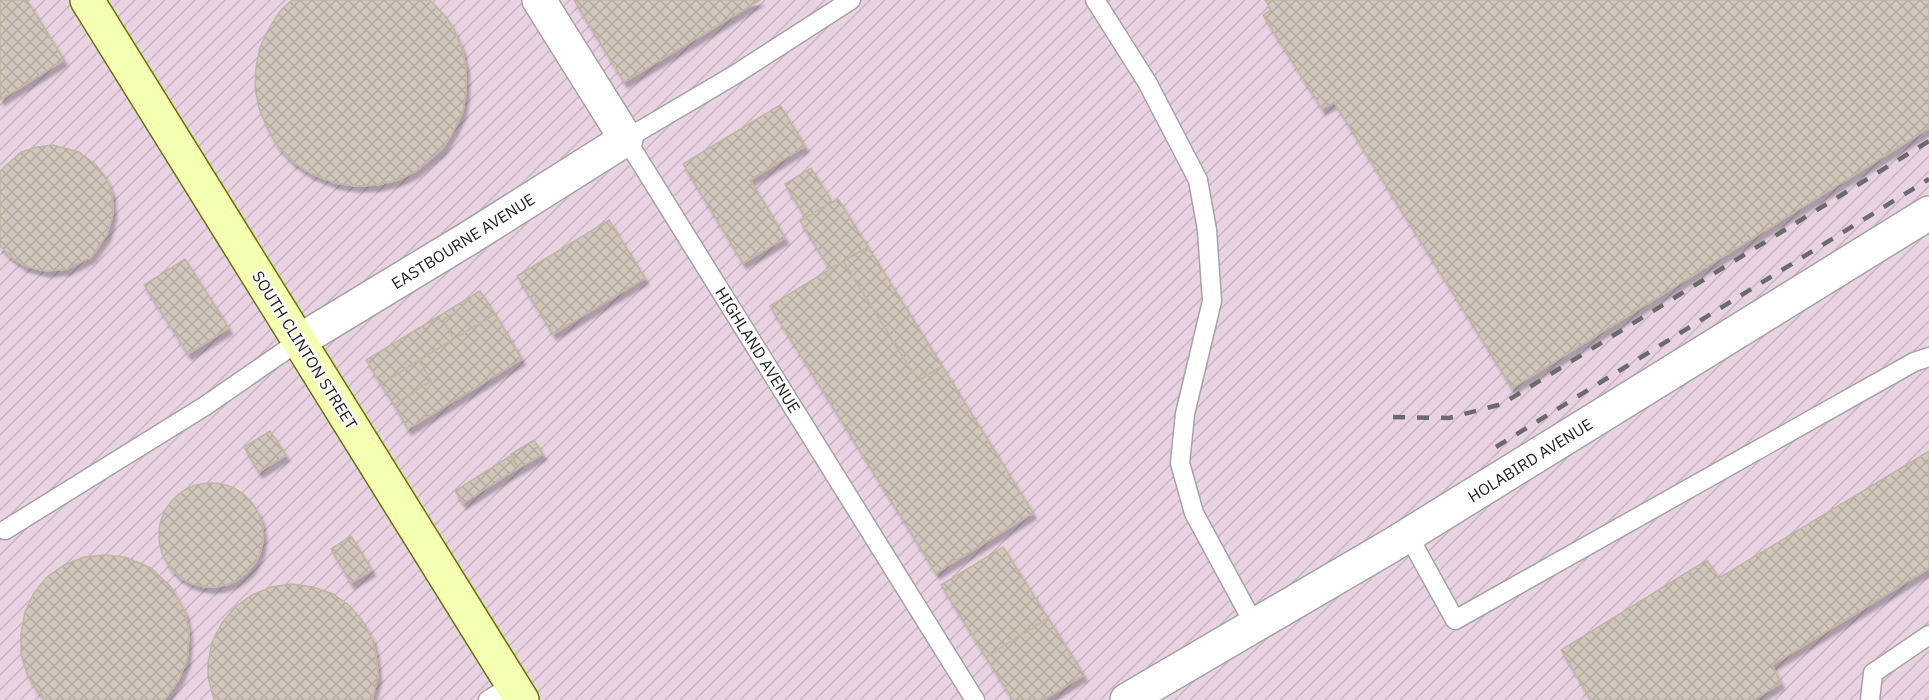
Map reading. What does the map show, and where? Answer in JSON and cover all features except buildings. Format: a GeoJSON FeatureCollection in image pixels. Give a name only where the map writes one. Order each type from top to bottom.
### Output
{"type":"FeatureCollection","features":[{"type":"Feature","properties":{"kind":"main road","name":"SOUTH CLINTON STREET"},"geometry":{"type":"LineString","coordinates":[[87,0],[299,341],[508,695]]}},
{"type":"Feature","properties":{"kind":"street","name":"HIGHLAND AVENUE"},"geometry":{"type":"LineString","coordinates":[[539,0],[626,139]]}},
{"type":"Feature","properties":{"kind":"street","name":"EASTBOURNE AVENUE"},"geometry":{"type":"LineString","coordinates":[[299,341],[626,139]]}},
{"type":"Feature","properties":{"kind":"street","name":"HOLABIRD AVENUE"},"geometry":{"type":"LineString","coordinates":[[1127,700],[1408,535],[1929,213]]}},
{"type":"Feature","properties":{"kind":"lane"},"geometry":{"type":"LineString","coordinates":[[626,139],[736,74],[851,0]]}},
{"type":"Feature","properties":{"kind":"lane"},"geometry":{"type":"LineString","coordinates":[[1095,0],[1147,82],[1198,180],[1207,230],[1212,301],[1185,414],[1180,463],[1194,513],[1254,624]]}},
{"type":"Feature","properties":{"kind":"lane","name":"HIGHLAND AVENUE"},"geometry":{"type":"LineString","coordinates":[[626,139],[975,700]]}},
{"type":"Feature","properties":{"kind":"lane"},"geometry":{"type":"LineString","coordinates":[[5,530],[205,406],[299,341]]}},
{"type":"Feature","properties":{"kind":"lane"},"geometry":{"type":"LineString","coordinates":[[1408,535],[1455,620],[1914,362],[1929,357]]}},
{"type":"Feature","properties":{"kind":"lane"},"geometry":{"type":"LineString","coordinates":[[1870,700],[1874,673],[1929,635]]}},
{"type":"Feature","properties":{"kind":"shaded area"},"geometry":{"type":"Polygon","coordinates":[[[0,0],[1929,0],[1929,700],[0,700],[0,0]]]}},
{"type":"Feature","properties":{"kind":"railway"},"geometry":{"type":"LineString","coordinates":[[1393,417],[1449,418],[1502,404],[1929,141]]}},
{"type":"Feature","properties":{"kind":"railway"},"geometry":{"type":"LineString","coordinates":[[1496,447],[1929,179]]}}]}
